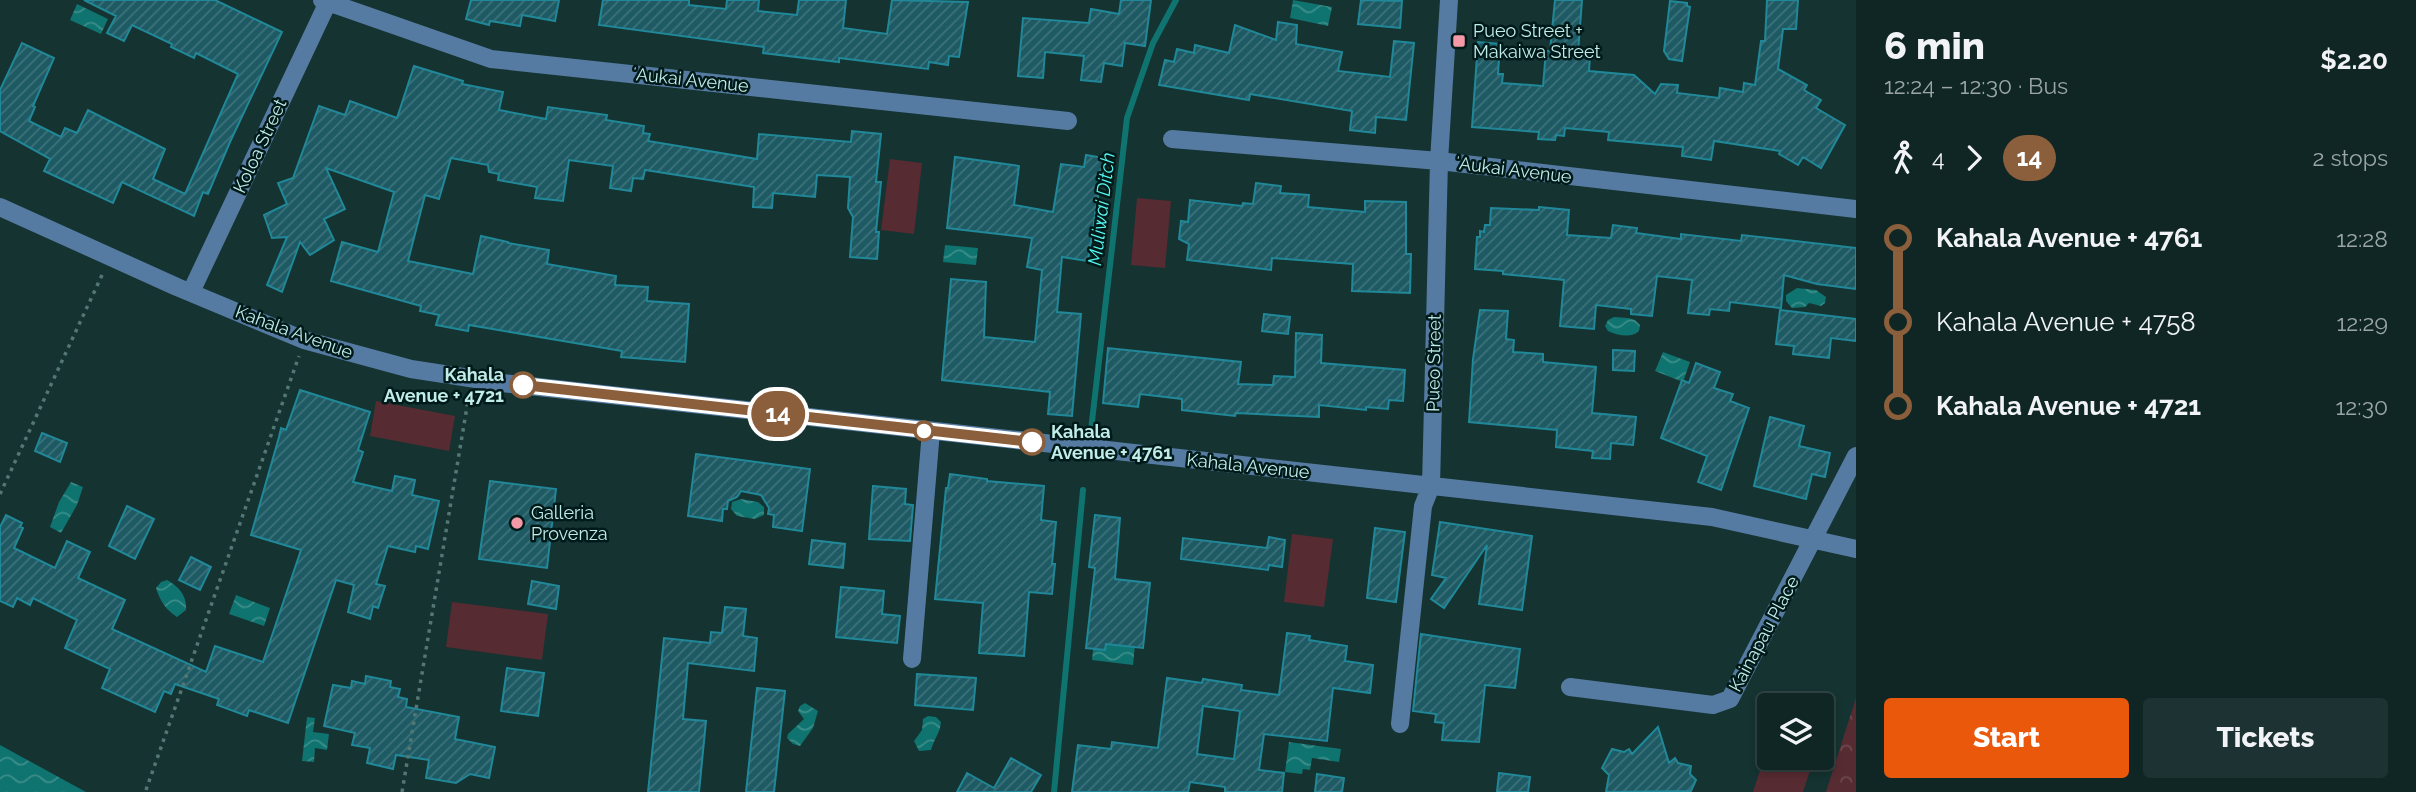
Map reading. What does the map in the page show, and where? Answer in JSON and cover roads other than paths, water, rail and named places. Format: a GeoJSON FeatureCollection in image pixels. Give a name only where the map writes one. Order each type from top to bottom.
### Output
{"type":"FeatureCollection","features":[{"type":"Feature","properties":{"kind":"street","name":"Pueo Street"},"geometry":{"type":"LineString","coordinates":[[1400,724],[1423,506],[1431,486],[1439,161],[1449,0]]}},
{"type":"Feature","properties":{"kind":"street","name":"ʻAukai Avenue"},"geometry":{"type":"LineString","coordinates":[[326,1],[491,58],[1068,121]]}},
{"type":"Feature","properties":{"kind":"street","name":"Koloa Street"},"geometry":{"type":"LineString","coordinates":[[191,292],[326,1]]}},
{"type":"Feature","properties":{"kind":"street","name":"ʻAukai Avenue"},"geometry":{"type":"LineString","coordinates":[[1171,138],[1439,161],[1856,209]]}},
{"type":"Feature","properties":{"kind":"street","name":"Kahala Avenue"},"geometry":{"type":"LineString","coordinates":[[0,207],[110,258],[304,340],[411,369],[472,379],[1712,517],[1856,549]]}},
{"type":"Feature","properties":{"kind":"street"},"geometry":{"type":"LineString","coordinates":[[912,659],[931,431]]}},
{"type":"Feature","properties":{"kind":"street","name":"Kainapau Place"},"geometry":{"type":"LineString","coordinates":[[1570,687],[1713,705],[1730,699],[1856,456]]}},
{"type":"Feature","properties":{"kind":"water"},"geometry":{"type":"Polygon","coordinates":[[[1293,0],[1332,7],[1328,26],[1290,18],[1293,0]]]}},
{"type":"Feature","properties":{"kind":"water"},"geometry":{"type":"Polygon","coordinates":[[[77,4],[108,19],[101,34],[70,20],[77,4]]]}},
{"type":"Feature","properties":{"kind":"water"},"geometry":{"type":"Polygon","coordinates":[[[945,245],[978,248],[976,265],[943,262],[945,245]]]}},
{"type":"Feature","properties":{"kind":"water"},"geometry":{"type":"Polygon","coordinates":[[[1797,288],[1816,290],[1826,297],[1825,303],[1821,306],[1809,303],[1805,307],[1792,308],[1786,301],[1786,295],[1797,288]]]}},
{"type":"Feature","properties":{"kind":"water"},"geometry":{"type":"Polygon","coordinates":[[[1614,317],[1635,320],[1640,325],[1639,331],[1628,336],[1608,331],[1605,326],[1608,320],[1614,317]]]}},
{"type":"Feature","properties":{"kind":"water"},"geometry":{"type":"Polygon","coordinates":[[[1663,352],[1690,362],[1683,382],[1655,371],[1663,352]]]}},
{"type":"Feature","properties":{"kind":"water"},"geometry":{"type":"Polygon","coordinates":[[[71,482],[83,487],[77,505],[61,533],[50,527],[59,502],[71,482]]]}},
{"type":"Feature","properties":{"kind":"water"},"geometry":{"type":"Polygon","coordinates":[[[741,499],[758,502],[764,507],[764,515],[755,519],[737,516],[731,509],[732,502],[741,499]]]}},
{"type":"Feature","properties":{"kind":"water"},"geometry":{"type":"Polygon","coordinates":[[[167,580],[184,596],[186,610],[177,617],[164,605],[156,588],[167,580]]]}},
{"type":"Feature","properties":{"kind":"water"},"geometry":{"type":"Polygon","coordinates":[[[236,595],[270,608],[264,626],[229,614],[236,595]]]}},
{"type":"Feature","properties":{"kind":"water"},"geometry":{"type":"Polygon","coordinates":[[[1094,640],[1135,645],[1133,665],[1092,660],[1094,640]]]}},
{"type":"Feature","properties":{"kind":"water"},"geometry":{"type":"Polygon","coordinates":[[[805,703],[818,711],[813,728],[800,746],[787,738],[804,719],[798,711],[805,703]]]}},
{"type":"Feature","properties":{"kind":"water"},"geometry":{"type":"Polygon","coordinates":[[[928,716],[936,717],[941,722],[940,726],[931,750],[919,751],[914,741],[922,730],[923,719],[928,716]]]}},
{"type":"Feature","properties":{"kind":"water"},"geometry":{"type":"Polygon","coordinates":[[[307,717],[315,718],[313,732],[329,734],[327,750],[315,748],[314,762],[302,761],[307,717]]]}},
{"type":"Feature","properties":{"kind":"water"},"geometry":{"type":"Polygon","coordinates":[[[1289,742],[1341,749],[1339,762],[1312,758],[1310,770],[1303,769],[1302,774],[1285,772],[1289,742]]]}},
{"type":"Feature","properties":{"kind":"water"},"geometry":{"type":"Polygon","coordinates":[[[0,745],[86,792],[0,792],[0,745]]]}},
{"type":"Feature","properties":{"kind":"waterway","name":"Muliwai Ditch"},"geometry":{"type":"LineString","coordinates":[[1091,430],[1127,118],[1153,43],[1176,0]]}},
{"type":"Feature","properties":{"kind":"waterway","name":"Muliwai Ditch"},"geometry":{"type":"LineString","coordinates":[[1054,792],[1083,490]]}},
{"type":"Feature","properties":{"kind":"place","name":"Pueo Street + Makaiwa Street"},"geometry":{"type":"Point","coordinates":[1459,41]}},
{"type":"Feature","properties":{"kind":"place","name":"Kahala Avenue + 4721"},"geometry":{"type":"Point","coordinates":[523,385]}},
{"type":"Feature","properties":{"kind":"place","name":"Kahala Avenue + 4761"},"geometry":{"type":"Point","coordinates":[1032,442]}},
{"type":"Feature","properties":{"kind":"place","name":"Galleria Provenza"},"geometry":{"type":"Point","coordinates":[517,523]}}]}
